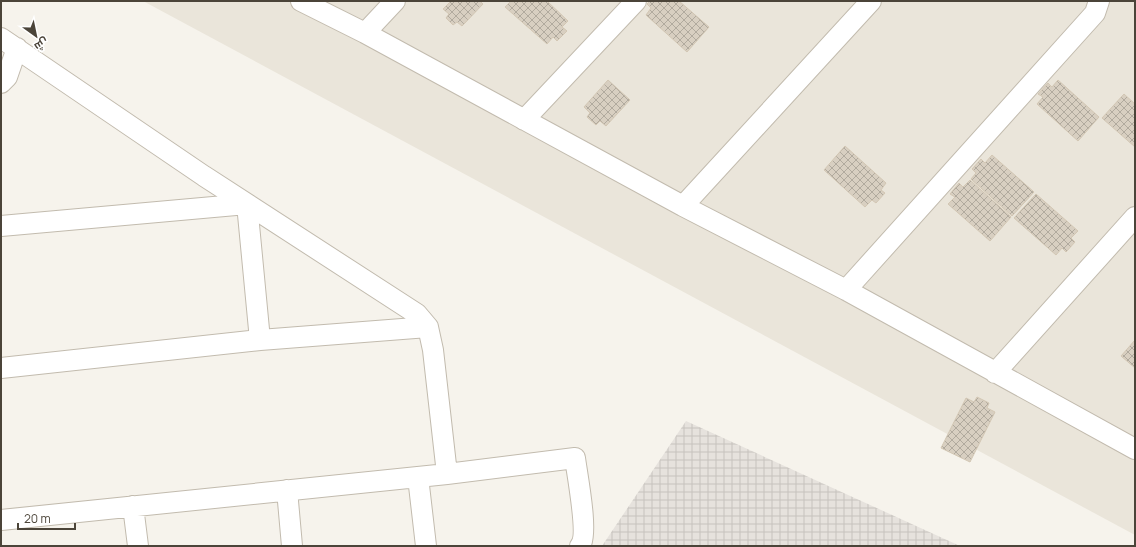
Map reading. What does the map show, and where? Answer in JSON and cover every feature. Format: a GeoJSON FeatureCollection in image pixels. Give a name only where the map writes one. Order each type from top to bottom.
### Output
{"type":"FeatureCollection","features":[{"type":"Feature","properties":{"kind":"street"},"geometry":{"type":"LineString","coordinates":[[301,1],[365,33],[683,206],[846,290],[1135,449]]}},
{"type":"Feature","properties":{"kind":"street"},"geometry":{"type":"LineString","coordinates":[[365,33],[395,1]]}},
{"type":"Feature","properties":{"kind":"street"},"geometry":{"type":"LineString","coordinates":[[524,120],[636,1]]}},
{"type":"Feature","properties":{"kind":"street"},"geometry":{"type":"LineString","coordinates":[[683,206],[871,1]]}},
{"type":"Feature","properties":{"kind":"street"},"geometry":{"type":"LineString","coordinates":[[846,290],[1095,13],[1100,1]]}},
{"type":"Feature","properties":{"kind":"street"},"geometry":{"type":"LineString","coordinates":[[1,83],[7,77],[9,43]]}},
{"type":"Feature","properties":{"kind":"street"},"geometry":{"type":"LineString","coordinates":[[9,43],[247,204],[417,314],[428,327],[433,350],[447,474]]}},
{"type":"Feature","properties":{"kind":"street"},"geometry":{"type":"LineString","coordinates":[[1,226],[247,204]]}},
{"type":"Feature","properties":{"kind":"street"},"geometry":{"type":"LineString","coordinates":[[247,204],[260,340]]}},
{"type":"Feature","properties":{"kind":"street"},"geometry":{"type":"LineString","coordinates":[[995,373],[1135,217]]}},
{"type":"Feature","properties":{"kind":"street"},"geometry":{"type":"LineString","coordinates":[[1,368],[260,340],[428,327]]}},
{"type":"Feature","properties":{"kind":"street"},"geometry":{"type":"LineString","coordinates":[[1,520],[447,474],[575,458],[584,527],[584,542],[580,546]]}},
{"type":"Feature","properties":{"kind":"street"},"geometry":{"type":"LineString","coordinates":[[418,477],[426,546]]}},
{"type":"Feature","properties":{"kind":"street"},"geometry":{"type":"LineString","coordinates":[[287,490],[292,546]]}},
{"type":"Feature","properties":{"kind":"street"},"geometry":{"type":"LineString","coordinates":[[133,506],[138,546]]}},
{"type":"Feature","properties":{"kind":"shaded area"},"geometry":{"type":"Polygon","coordinates":[[[143,1],[1135,1],[1135,535],[143,1]]]}},
{"type":"Feature","properties":{"kind":"shaded area"},"geometry":{"type":"Polygon","coordinates":[[[686,421],[960,546],[602,546],[686,421]]]}},
{"type":"Feature","properties":{"kind":"building"},"geometry":{"type":"Polygon","coordinates":[[[451,1],[480,1],[483,4],[462,26],[457,22],[453,25],[446,18],[449,14],[443,9],[451,1]]]}},
{"type":"Feature","properties":{"kind":"building"},"geometry":{"type":"Polygon","coordinates":[[[511,1],[547,1],[568,21],[562,27],[567,31],[557,41],[553,37],[547,44],[505,7],[511,1]]]}},
{"type":"Feature","properties":{"kind":"building"},"geometry":{"type":"Polygon","coordinates":[[[650,1],[679,1],[709,27],[687,52],[646,15],[651,8],[647,4],[650,1]]]}},
{"type":"Feature","properties":{"kind":"building"},"geometry":{"type":"Polygon","coordinates":[[[608,80],[630,100],[606,126],[600,121],[596,125],[587,117],[590,113],[584,107],[608,80]]]}},
{"type":"Feature","properties":{"kind":"building"},"geometry":{"type":"Polygon","coordinates":[[[1058,80],[1099,117],[1078,141],[1037,104],[1043,97],[1038,94],[1048,83],[1052,87],[1058,80]]]}},
{"type":"Feature","properties":{"kind":"building"},"geometry":{"type":"Polygon","coordinates":[[[1124,94],[1135,104],[1135,147],[1102,118],[1124,94]]]}},
{"type":"Feature","properties":{"kind":"building"},"geometry":{"type":"Polygon","coordinates":[[[845,146],[886,183],[881,190],[885,193],[876,203],[872,200],[865,207],[824,170],[845,146]]]}},
{"type":"Feature","properties":{"kind":"building"},"geometry":{"type":"Polygon","coordinates":[[[992,155],[1034,192],[1012,216],[971,179],[976,173],[972,169],[981,159],[985,163],[992,155]]]}},
{"type":"Feature","properties":{"kind":"building"},"geometry":{"type":"Polygon","coordinates":[[[970,180],[1011,217],[990,241],[948,204],[955,197],[950,194],[959,183],[963,187],[970,180]]]}},
{"type":"Feature","properties":{"kind":"building"},"geometry":{"type":"Polygon","coordinates":[[[1036,194],[1078,231],[1071,238],[1075,242],[1066,252],[1062,248],[1056,255],[1014,218],[1036,194]]]}},
{"type":"Feature","properties":{"kind":"building"},"geometry":{"type":"Polygon","coordinates":[[[1135,340],[1135,368],[1121,356],[1135,340]]]}},
{"type":"Feature","properties":{"kind":"building"},"geometry":{"type":"Polygon","coordinates":[[[977,397],[989,403],[987,408],[995,412],[970,462],[941,448],[966,398],[974,402],[977,397]]]}}]}
